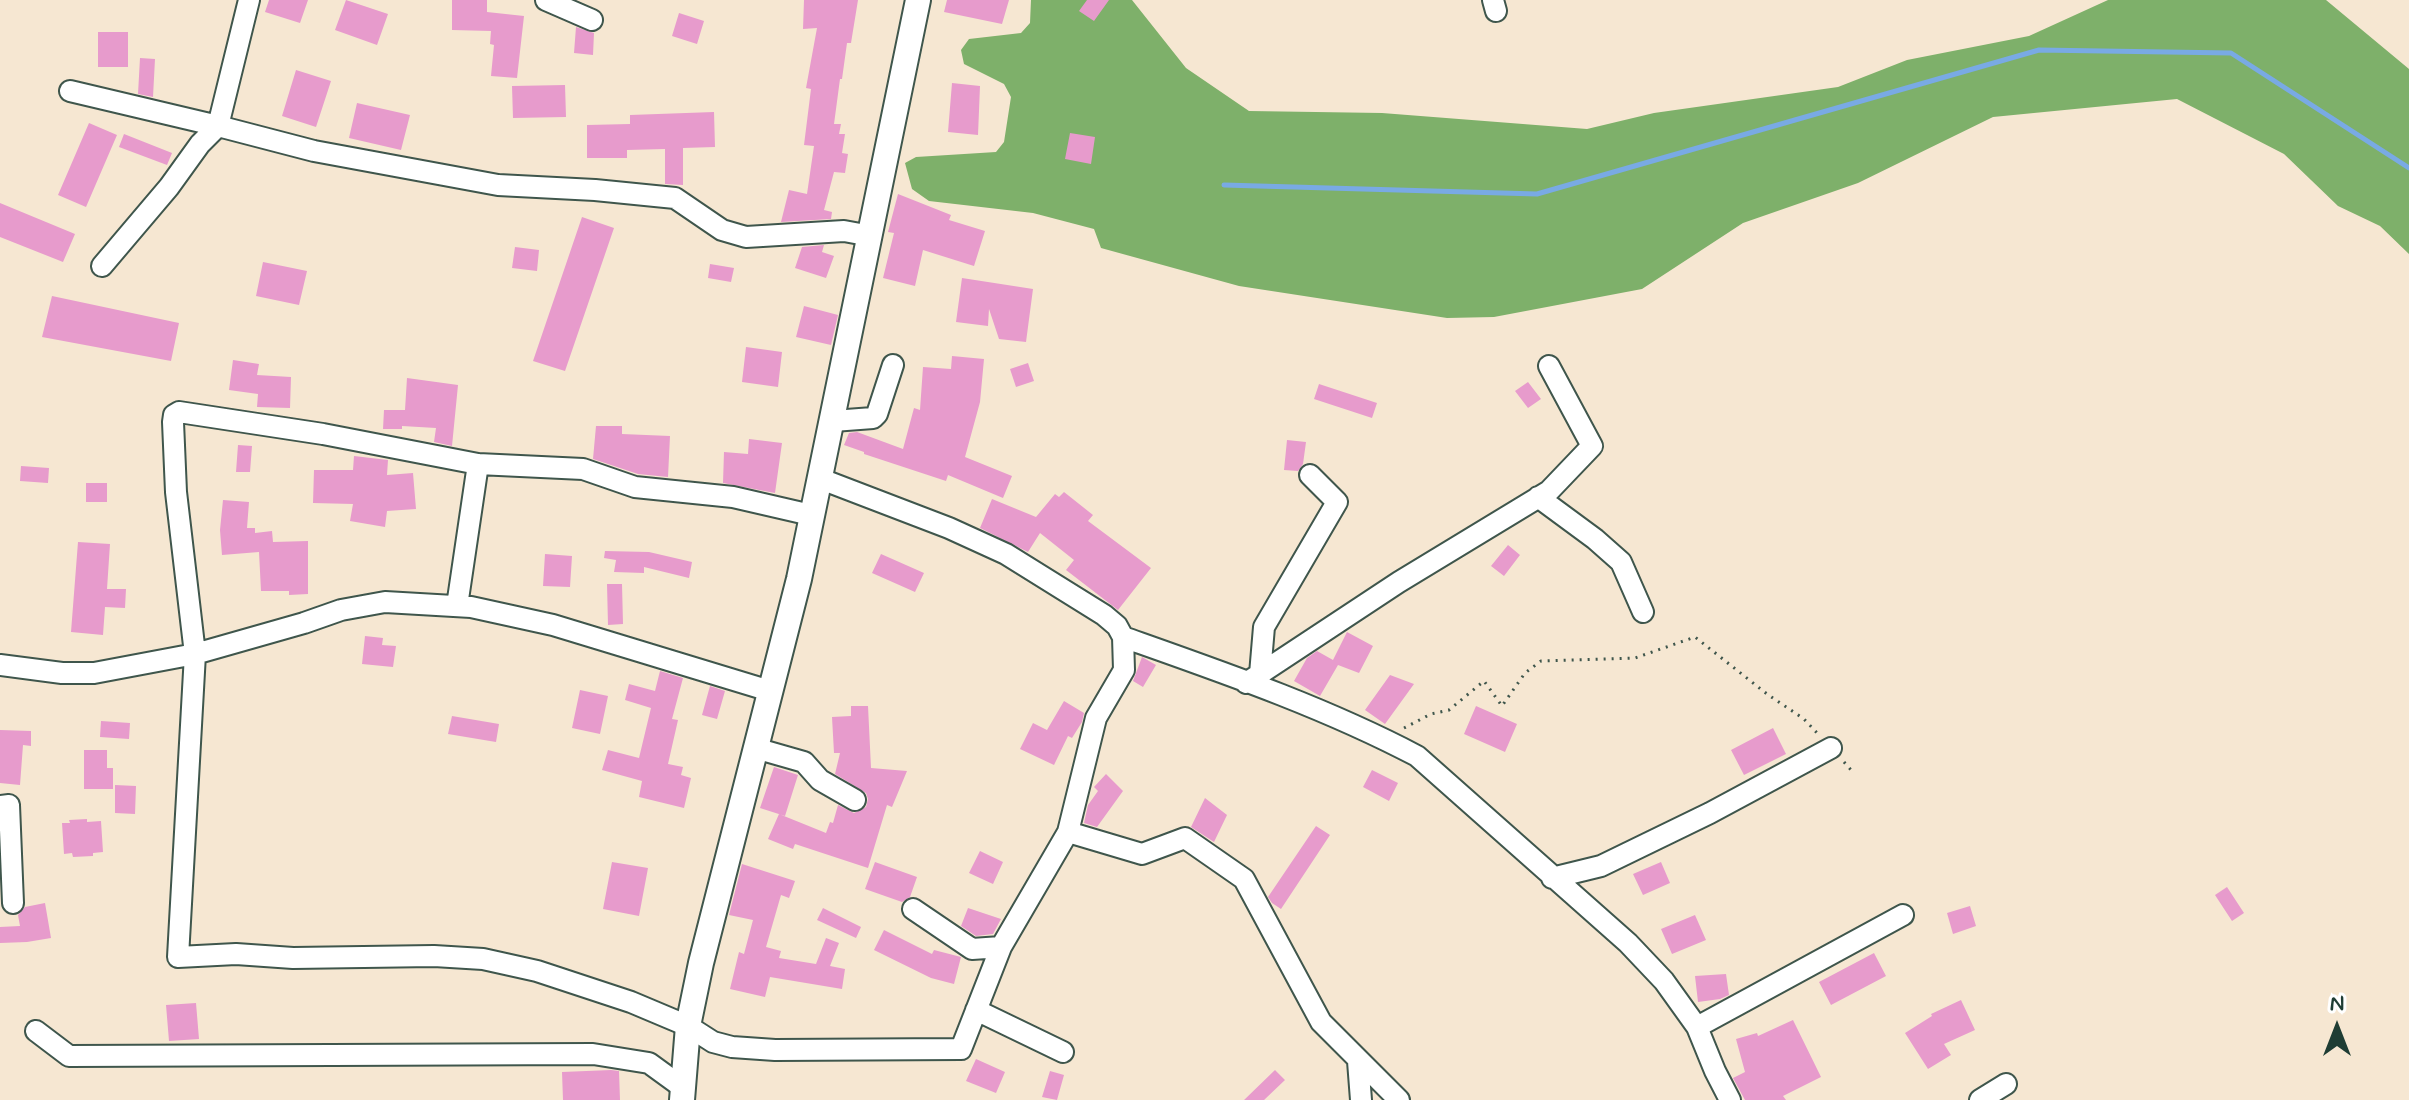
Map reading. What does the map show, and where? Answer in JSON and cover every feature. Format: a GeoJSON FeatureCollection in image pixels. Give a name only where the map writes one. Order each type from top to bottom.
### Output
{"type":"FeatureCollection","features":[{"type":"Feature","properties":{"kind":"street"},"geometry":{"type":"LineString","coordinates":[[102,266],[218,126],[249,0]]}},
{"type":"Feature","properties":{"kind":"street"},"geometry":{"type":"LineString","coordinates":[[546,0],[592,20]]}},
{"type":"Feature","properties":{"kind":"street"},"geometry":{"type":"LineString","coordinates":[[682,1093],[688,1026],[715,904],[799,579],[918,0]]}},
{"type":"Feature","properties":{"kind":"street"},"geometry":{"type":"LineString","coordinates":[[70,91],[314,151],[498,185],[675,198],[722,230],[746,237],[832,231],[871,236]]}},
{"type":"Feature","properties":{"kind":"street"},"geometry":{"type":"LineString","coordinates":[[833,421],[873,418],[893,365]]}},
{"type":"Feature","properties":{"kind":"street"},"geometry":{"type":"LineString","coordinates":[[1253,678],[1399,582],[1549,491],[1592,446],[1549,366]]}},
{"type":"Feature","properties":{"kind":"street"},"geometry":{"type":"LineString","coordinates":[[811,515],[733,497],[635,487],[583,469],[478,464],[337,437],[179,412],[174,415],[176,492],[195,654],[178,957],[236,954],[293,958],[434,956],[483,959],[589,987],[688,1026],[713,1042],[775,1050],[961,1049],[1001,947],[1068,832],[1096,718],[1124,670],[1123,637],[1117,626],[1104,615],[1006,554],[949,528],[821,479]]}},
{"type":"Feature","properties":{"kind":"street"},"geometry":{"type":"LineString","coordinates":[[457,606],[478,464]]}},
{"type":"Feature","properties":{"kind":"street"},"geometry":{"type":"LineString","coordinates":[[1253,678],[1264,627],[1337,502],[1310,475]]}},
{"type":"Feature","properties":{"kind":"street"},"geometry":{"type":"LineString","coordinates":[[1538,497],[1621,562],[1643,612]]}},
{"type":"Feature","properties":{"kind":"street"},"geometry":{"type":"LineString","coordinates":[[0,665],[62,673],[94,673],[195,654],[341,610],[385,602],[457,606],[591,635],[770,691]]}},
{"type":"Feature","properties":{"kind":"street"},"geometry":{"type":"LineString","coordinates":[[1123,637],[1253,678],[1417,756],[1628,943],[1664,981],[1697,1027],[1730,1100]]}},
{"type":"Feature","properties":{"kind":"street"},"geometry":{"type":"LineString","coordinates":[[755,748],[804,762],[820,780],[855,800]]}},
{"type":"Feature","properties":{"kind":"street"},"geometry":{"type":"LineString","coordinates":[[1552,878],[1601,866],[1710,813],[1831,748]]}},
{"type":"Feature","properties":{"kind":"street"},"geometry":{"type":"LineString","coordinates":[[0,806],[9,805],[13,903]]}},
{"type":"Feature","properties":{"kind":"street"},"geometry":{"type":"LineString","coordinates":[[1068,832],[1142,854],[1185,838],[1244,879],[1321,1022],[1399,1100]]}},
{"type":"Feature","properties":{"kind":"street"},"geometry":{"type":"LineString","coordinates":[[913,909],[972,949],[1001,947]]}},
{"type":"Feature","properties":{"kind":"street"},"geometry":{"type":"LineString","coordinates":[[1697,1027],[1903,915]]}},
{"type":"Feature","properties":{"kind":"street"},"geometry":{"type":"LineString","coordinates":[[976,1010],[1063,1052]]}},
{"type":"Feature","properties":{"kind":"street"},"geometry":{"type":"LineString","coordinates":[[36,1031],[69,1056],[593,1054],[649,1063],[682,1093]]}},
{"type":"Feature","properties":{"kind":"street"},"geometry":{"type":"LineString","coordinates":[[1358,1061],[1361,1100]]}},
{"type":"Feature","properties":{"kind":"street"},"geometry":{"type":"LineString","coordinates":[[1980,1100],[2006,1084]]}},
{"type":"Feature","properties":{"kind":"path"},"geometry":{"type":"LineString","coordinates":[[1382,738],[1431,714],[1449,710],[1484,681],[1502,706],[1525,673],[1541,661],[1635,658],[1695,637],[1804,719],[1851,770]]}},
{"type":"Feature","properties":{"kind":"green space"},"geometry":{"type":"Polygon","coordinates":[[[1031,0],[1132,0],[1186,68],[1249,111],[1382,113],[1587,129],[1654,113],[1838,87],[1907,60],[2029,36],[2108,0],[2326,0],[2409,69],[2409,254],[2380,226],[2338,206],[2284,154],[2177,99],[1993,117],[1858,183],[1743,223],[1642,289],[1494,317],[1447,318],[1239,286],[1101,248],[1094,229],[1033,213],[929,201],[912,189],[905,163],[916,157],[996,152],[1004,142],[1011,97],[1004,84],[964,64],[961,50],[969,39],[1021,33],[1030,23],[1031,0]]]}},
{"type":"Feature","properties":{"kind":"building"},"geometry":{"type":"Polygon","coordinates":[[[269,0],[308,0],[300,23],[265,12],[269,0]]]}},
{"type":"Feature","properties":{"kind":"building"},"geometry":{"type":"Polygon","coordinates":[[[346,0],[388,14],[377,45],[335,30],[346,0]]]}},
{"type":"Feature","properties":{"kind":"building"},"geometry":{"type":"Polygon","coordinates":[[[452,0],[487,0],[487,12],[524,16],[517,78],[491,76],[494,45],[490,44],[491,31],[452,30],[452,0]]]}},
{"type":"Feature","properties":{"kind":"building"},"geometry":{"type":"Polygon","coordinates":[[[804,0],[858,0],[851,43],[847,43],[840,79],[834,124],[841,124],[839,134],[845,134],[842,153],[848,154],[845,173],[834,172],[824,210],[832,212],[831,219],[781,222],[789,190],[807,194],[814,146],[804,145],[811,89],[806,88],[817,28],[803,29],[804,0]]]}},
{"type":"Feature","properties":{"kind":"building"},"geometry":{"type":"Polygon","coordinates":[[[947,0],[1009,0],[1002,24],[944,12],[947,0]]]}},
{"type":"Feature","properties":{"kind":"building"},"geometry":{"type":"Polygon","coordinates":[[[1087,0],[1109,0],[1094,21],[1079,11],[1087,0]]]}},
{"type":"Feature","properties":{"kind":"building"},"geometry":{"type":"Polygon","coordinates":[[[679,13],[704,21],[697,44],[672,36],[679,13]]]}},
{"type":"Feature","properties":{"kind":"building"},"geometry":{"type":"Polygon","coordinates":[[[576,27],[594,33],[593,55],[574,53],[576,27]]]}},
{"type":"Feature","properties":{"kind":"building"},"geometry":{"type":"Polygon","coordinates":[[[98,32],[128,32],[128,67],[98,67],[98,32]]]}},
{"type":"Feature","properties":{"kind":"building"},"geometry":{"type":"Polygon","coordinates":[[[140,58],[155,59],[153,97],[138,94],[140,58]]]}},
{"type":"Feature","properties":{"kind":"building"},"geometry":{"type":"Polygon","coordinates":[[[296,70],[331,81],[316,127],[282,116],[296,70]]]}},
{"type":"Feature","properties":{"kind":"building"},"geometry":{"type":"Polygon","coordinates":[[[952,83],[980,86],[978,135],[948,132],[952,83]]]}},
{"type":"Feature","properties":{"kind":"building"},"geometry":{"type":"Polygon","coordinates":[[[565,85],[566,117],[513,118],[512,86],[565,85]]]}},
{"type":"Feature","properties":{"kind":"building"},"geometry":{"type":"Polygon","coordinates":[[[357,103],[410,115],[401,150],[349,138],[357,103]]]}},
{"type":"Feature","properties":{"kind":"building"},"geometry":{"type":"Polygon","coordinates":[[[714,112],[715,147],[683,148],[683,185],[665,184],[665,149],[627,150],[627,158],[587,158],[587,125],[630,124],[630,115],[714,112]]]}},
{"type":"Feature","properties":{"kind":"building"},"geometry":{"type":"Polygon","coordinates":[[[89,123],[117,135],[86,207],[58,195],[89,123]]]}},
{"type":"Feature","properties":{"kind":"building"},"geometry":{"type":"Polygon","coordinates":[[[1070,133],[1095,137],[1091,164],[1065,159],[1070,133]]]}},
{"type":"Feature","properties":{"kind":"building"},"geometry":{"type":"Polygon","coordinates":[[[124,134],[172,153],[167,165],[119,147],[124,134]]]}},
{"type":"Feature","properties":{"kind":"building"},"geometry":{"type":"Polygon","coordinates":[[[898,194],[951,215],[949,220],[985,231],[974,266],[923,250],[915,286],[883,278],[894,233],[888,232],[898,194]]]}},
{"type":"Feature","properties":{"kind":"building"},"geometry":{"type":"Polygon","coordinates":[[[0,203],[75,234],[63,262],[0,237],[0,203]]]}},
{"type":"Feature","properties":{"kind":"building"},"geometry":{"type":"Polygon","coordinates":[[[582,217],[614,228],[565,371],[533,361],[582,217]]]}},
{"type":"Feature","properties":{"kind":"building"},"geometry":{"type":"Polygon","coordinates":[[[824,245],[822,252],[834,256],[826,278],[795,268],[802,247],[824,245]]]}},
{"type":"Feature","properties":{"kind":"building"},"geometry":{"type":"Polygon","coordinates":[[[515,247],[539,250],[537,271],[512,268],[515,247]]]}},
{"type":"Feature","properties":{"kind":"building"},"geometry":{"type":"Polygon","coordinates":[[[263,262],[307,271],[299,305],[256,296],[263,262]]]}},
{"type":"Feature","properties":{"kind":"building"},"geometry":{"type":"Polygon","coordinates":[[[710,264],[734,268],[731,282],[708,278],[710,264]]]}},
{"type":"Feature","properties":{"kind":"building"},"geometry":{"type":"Polygon","coordinates":[[[962,278],[1033,289],[1026,342],[999,339],[989,309],[988,326],[956,322],[962,278]]]}},
{"type":"Feature","properties":{"kind":"building"},"geometry":{"type":"Polygon","coordinates":[[[52,296],[179,323],[171,361],[42,337],[52,296]]]}},
{"type":"Feature","properties":{"kind":"building"},"geometry":{"type":"Polygon","coordinates":[[[804,306],[838,315],[831,345],[796,337],[804,306]]]}},
{"type":"Feature","properties":{"kind":"building"},"geometry":{"type":"Polygon","coordinates":[[[746,347],[782,352],[778,387],[742,382],[746,347]]]}},
{"type":"Feature","properties":{"kind":"building"},"geometry":{"type":"Polygon","coordinates":[[[952,356],[984,359],[980,402],[965,457],[1012,476],[1003,498],[948,475],[946,481],[844,445],[849,433],[857,432],[903,449],[914,408],[920,410],[923,367],[951,369],[952,356]]]}},
{"type":"Feature","properties":{"kind":"building"},"geometry":{"type":"Polygon","coordinates":[[[233,360],[259,364],[257,375],[291,377],[290,408],[257,407],[258,394],[229,390],[233,360]]]}},
{"type":"Feature","properties":{"kind":"building"},"geometry":{"type":"Polygon","coordinates":[[[1028,363],[1034,381],[1016,387],[1010,369],[1028,363]]]}},
{"type":"Feature","properties":{"kind":"building"},"geometry":{"type":"Polygon","coordinates":[[[407,378],[458,385],[452,446],[434,442],[436,428],[402,426],[402,429],[383,429],[384,410],[405,410],[407,378]]]}},
{"type":"Feature","properties":{"kind":"building"},"geometry":{"type":"Polygon","coordinates":[[[1528,382],[1541,399],[1528,408],[1515,391],[1528,382]]]}},
{"type":"Feature","properties":{"kind":"building"},"geometry":{"type":"Polygon","coordinates":[[[1319,384],[1377,403],[1372,418],[1314,399],[1319,384]]]}},
{"type":"Feature","properties":{"kind":"building"},"geometry":{"type":"Polygon","coordinates":[[[596,426],[622,426],[622,434],[670,436],[668,477],[638,474],[593,459],[596,426]]]}},
{"type":"Feature","properties":{"kind":"building"},"geometry":{"type":"Polygon","coordinates":[[[749,439],[782,443],[775,493],[723,483],[724,452],[748,454],[749,439]]]}},
{"type":"Feature","properties":{"kind":"building"},"geometry":{"type":"Polygon","coordinates":[[[1287,440],[1306,442],[1303,464],[1298,471],[1284,470],[1287,440]]]}},
{"type":"Feature","properties":{"kind":"building"},"geometry":{"type":"Polygon","coordinates":[[[238,445],[252,446],[250,472],[236,472],[238,445]]]}},
{"type":"Feature","properties":{"kind":"building"},"geometry":{"type":"Polygon","coordinates":[[[354,456],[388,460],[387,475],[413,473],[416,509],[387,511],[385,527],[350,521],[353,504],[313,503],[314,470],[353,470],[354,456]]]}},
{"type":"Feature","properties":{"kind":"building"},"geometry":{"type":"Polygon","coordinates":[[[21,466],[49,468],[48,483],[20,481],[21,466]]]}},
{"type":"Feature","properties":{"kind":"building"},"geometry":{"type":"Polygon","coordinates":[[[86,483],[107,483],[107,502],[86,502],[86,483]]]}},
{"type":"Feature","properties":{"kind":"building"},"geometry":{"type":"Polygon","coordinates":[[[1064,492],[1093,515],[1088,521],[1151,568],[1118,610],[1066,570],[1074,560],[1040,533],[1028,552],[980,528],[992,499],[1036,517],[1055,494],[1059,497],[1064,492]]]}},
{"type":"Feature","properties":{"kind":"building"},"geometry":{"type":"Polygon","coordinates":[[[223,500],[249,502],[247,528],[255,528],[255,533],[272,531],[273,542],[308,541],[308,594],[261,591],[259,552],[222,555],[220,530],[223,500]]]}},
{"type":"Feature","properties":{"kind":"building"},"geometry":{"type":"Polygon","coordinates":[[[78,542],[110,544],[107,589],[126,589],[125,608],[105,607],[103,635],[71,632],[78,542]]]}},
{"type":"Feature","properties":{"kind":"building"},"geometry":{"type":"Polygon","coordinates":[[[1508,545],[1520,555],[1504,576],[1491,566],[1508,545]]]}},
{"type":"Feature","properties":{"kind":"building"},"geometry":{"type":"Polygon","coordinates":[[[605,551],[649,552],[692,562],[689,578],[644,567],[644,573],[614,572],[616,560],[604,558],[605,551]]]}},
{"type":"Feature","properties":{"kind":"building"},"geometry":{"type":"Polygon","coordinates":[[[545,554],[572,556],[570,587],[543,586],[545,554]]]}},
{"type":"Feature","properties":{"kind":"building"},"geometry":{"type":"Polygon","coordinates":[[[881,554],[924,573],[915,592],[872,573],[881,554]]]}},
{"type":"Feature","properties":{"kind":"building"},"geometry":{"type":"Polygon","coordinates":[[[607,584],[622,584],[623,624],[608,625],[607,584]]]}},
{"type":"Feature","properties":{"kind":"building"},"geometry":{"type":"Polygon","coordinates":[[[1347,632],[1373,646],[1359,673],[1338,665],[1320,696],[1294,681],[1307,658],[1317,651],[1333,660],[1347,632]]]}},
{"type":"Feature","properties":{"kind":"building"},"geometry":{"type":"Polygon","coordinates":[[[365,636],[383,638],[382,645],[396,646],[393,667],[362,664],[365,636]]]}},
{"type":"Feature","properties":{"kind":"building"},"geometry":{"type":"Polygon","coordinates":[[[1142,657],[1156,665],[1143,687],[1133,681],[1142,657]]]}},
{"type":"Feature","properties":{"kind":"building"},"geometry":{"type":"Polygon","coordinates":[[[660,671],[683,678],[672,719],[678,720],[668,764],[683,767],[681,775],[691,778],[684,808],[639,797],[642,781],[602,770],[608,750],[639,758],[651,708],[625,700],[629,684],[655,691],[660,671]]]}},
{"type":"Feature","properties":{"kind":"building"},"geometry":{"type":"Polygon","coordinates":[[[1390,675],[1414,684],[1385,724],[1365,710],[1390,675]]]}},
{"type":"Feature","properties":{"kind":"building"},"geometry":{"type":"Polygon","coordinates":[[[710,686],[725,691],[717,719],[702,715],[710,686]]]}},
{"type":"Feature","properties":{"kind":"building"},"geometry":{"type":"Polygon","coordinates":[[[580,690],[608,696],[600,734],[572,728],[580,690]]]}},
{"type":"Feature","properties":{"kind":"building"},"geometry":{"type":"Polygon","coordinates":[[[1064,701],[1084,713],[1082,722],[1072,738],[1068,736],[1054,765],[1020,749],[1033,723],[1047,730],[1064,701]]]}},
{"type":"Feature","properties":{"kind":"building"},"geometry":{"type":"Polygon","coordinates":[[[851,706],[868,706],[871,768],[907,771],[892,807],[887,805],[868,868],[795,844],[793,849],[768,839],[779,814],[826,833],[830,822],[833,823],[838,805],[854,813],[866,807],[866,793],[835,774],[840,753],[834,753],[832,717],[851,716],[851,706]]]}},
{"type":"Feature","properties":{"kind":"building"},"geometry":{"type":"Polygon","coordinates":[[[1476,706],[1517,724],[1505,752],[1464,734],[1476,706]]]}},
{"type":"Feature","properties":{"kind":"building"},"geometry":{"type":"Polygon","coordinates":[[[452,716],[499,724],[496,742],[448,734],[452,716]]]}},
{"type":"Feature","properties":{"kind":"building"},"geometry":{"type":"Polygon","coordinates":[[[101,721],[130,723],[129,739],[100,737],[101,721]]]}},
{"type":"Feature","properties":{"kind":"building"},"geometry":{"type":"Polygon","coordinates":[[[1773,728],[1786,754],[1744,775],[1731,750],[1773,728]]]}},
{"type":"Feature","properties":{"kind":"building"},"geometry":{"type":"Polygon","coordinates":[[[0,730],[31,731],[31,746],[23,745],[20,785],[0,783],[0,730]]]}},
{"type":"Feature","properties":{"kind":"building"},"geometry":{"type":"Polygon","coordinates":[[[84,750],[107,750],[107,768],[113,768],[113,789],[84,789],[84,750]]]}},
{"type":"Feature","properties":{"kind":"building"},"geometry":{"type":"Polygon","coordinates":[[[774,767],[798,775],[785,816],[760,808],[774,767]]]}},
{"type":"Feature","properties":{"kind":"building"},"geometry":{"type":"Polygon","coordinates":[[[1372,770],[1398,783],[1389,801],[1363,787],[1372,770]]]}},
{"type":"Feature","properties":{"kind":"building"},"geometry":{"type":"Polygon","coordinates":[[[1106,774],[1123,791],[1097,827],[1084,823],[1088,805],[1098,791],[1094,787],[1106,774]]]}},
{"type":"Feature","properties":{"kind":"building"},"geometry":{"type":"Polygon","coordinates":[[[115,785],[136,786],[135,814],[115,813],[115,785]]]}},
{"type":"Feature","properties":{"kind":"building"},"geometry":{"type":"Polygon","coordinates":[[[1205,798],[1227,815],[1214,842],[1191,827],[1205,798]]]}},
{"type":"Feature","properties":{"kind":"building"},"geometry":{"type":"Polygon","coordinates":[[[87,819],[87,822],[101,821],[103,852],[93,853],[93,856],[64,854],[62,823],[87,819]]]}},
{"type":"Feature","properties":{"kind":"building"},"geometry":{"type":"Polygon","coordinates":[[[1316,826],[1330,835],[1281,909],[1268,897],[1316,826]]]}},
{"type":"Feature","properties":{"kind":"building"},"geometry":{"type":"Polygon","coordinates":[[[980,851],[1003,862],[993,884],[969,873],[980,851]]]}},
{"type":"Feature","properties":{"kind":"building"},"geometry":{"type":"Polygon","coordinates":[[[612,862],[648,868],[639,916],[603,909],[612,862]]]}},
{"type":"Feature","properties":{"kind":"building"},"geometry":{"type":"Polygon","coordinates":[[[875,862],[917,877],[910,897],[902,902],[865,889],[875,862]]]}},
{"type":"Feature","properties":{"kind":"building"},"geometry":{"type":"Polygon","coordinates":[[[1661,862],[1670,883],[1643,895],[1633,874],[1661,862]]]}},
{"type":"Feature","properties":{"kind":"building"},"geometry":{"type":"Polygon","coordinates":[[[742,864],[795,881],[789,898],[781,895],[766,947],[781,951],[779,958],[816,964],[826,938],[839,943],[830,966],[845,969],[842,989],[770,977],[765,997],[730,989],[739,952],[744,954],[753,920],[729,915],[742,864]]]}},
{"type":"Feature","properties":{"kind":"building"},"geometry":{"type":"Polygon","coordinates":[[[2227,887],[2244,913],[2232,921],[2215,895],[2227,887]]]}},
{"type":"Feature","properties":{"kind":"building"},"geometry":{"type":"Polygon","coordinates":[[[45,903],[51,938],[0,943],[0,927],[20,926],[18,915],[25,907],[45,903]]]}},
{"type":"Feature","properties":{"kind":"building"},"geometry":{"type":"Polygon","coordinates":[[[1970,906],[1976,926],[1953,934],[1947,913],[1970,906]]]}},
{"type":"Feature","properties":{"kind":"building"},"geometry":{"type":"Polygon","coordinates":[[[823,908],[861,927],[856,938],[817,920],[823,908]]]}},
{"type":"Feature","properties":{"kind":"building"},"geometry":{"type":"Polygon","coordinates":[[[968,908],[1001,919],[993,934],[976,936],[961,926],[968,908]]]}},
{"type":"Feature","properties":{"kind":"building"},"geometry":{"type":"Polygon","coordinates":[[[1695,915],[1706,940],[1672,954],[1661,929],[1695,915]]]}},
{"type":"Feature","properties":{"kind":"building"},"geometry":{"type":"Polygon","coordinates":[[[884,930],[932,954],[934,950],[961,957],[954,984],[931,978],[874,950],[884,930]]]}},
{"type":"Feature","properties":{"kind":"building"},"geometry":{"type":"Polygon","coordinates":[[[1874,953],[1886,976],[1831,1005],[1819,982],[1874,953]]]}},
{"type":"Feature","properties":{"kind":"building"},"geometry":{"type":"Polygon","coordinates":[[[1726,974],[1729,995],[1698,1002],[1695,976],[1726,974]]]}},
{"type":"Feature","properties":{"kind":"building"},"geometry":{"type":"Polygon","coordinates":[[[1961,1000],[1975,1030],[1944,1044],[1951,1055],[1928,1069],[1905,1033],[1931,1014],[1961,1000]]]}},
{"type":"Feature","properties":{"kind":"building"},"geometry":{"type":"Polygon","coordinates":[[[196,1003],[199,1039],[169,1041],[166,1005],[196,1003]]]}},
{"type":"Feature","properties":{"kind":"building"},"geometry":{"type":"Polygon","coordinates":[[[1793,1020],[1821,1077],[1783,1096],[1786,1100],[1745,1100],[1733,1078],[1745,1072],[1736,1039],[1757,1033],[1758,1036],[1793,1020]]]}},
{"type":"Feature","properties":{"kind":"building"},"geometry":{"type":"Polygon","coordinates":[[[976,1059],[1005,1072],[996,1093],[966,1081],[976,1059]]]}},
{"type":"Feature","properties":{"kind":"building"},"geometry":{"type":"Polygon","coordinates":[[[1275,1070],[1285,1080],[1264,1100],[1244,1100],[1275,1070]]]}},
{"type":"Feature","properties":{"kind":"building"},"geometry":{"type":"Polygon","coordinates":[[[619,1071],[620,1100],[563,1100],[562,1072],[619,1071]]]}},
{"type":"Feature","properties":{"kind":"building"},"geometry":{"type":"Polygon","coordinates":[[[1050,1071],[1064,1075],[1057,1100],[1042,1097],[1050,1071]]]}},
{"type":"Feature","properties":{"kind":"waterway"},"geometry":{"type":"LineString","coordinates":[[1224,185],[1537,194],[2039,50],[2231,53],[2409,168]]}}]}
